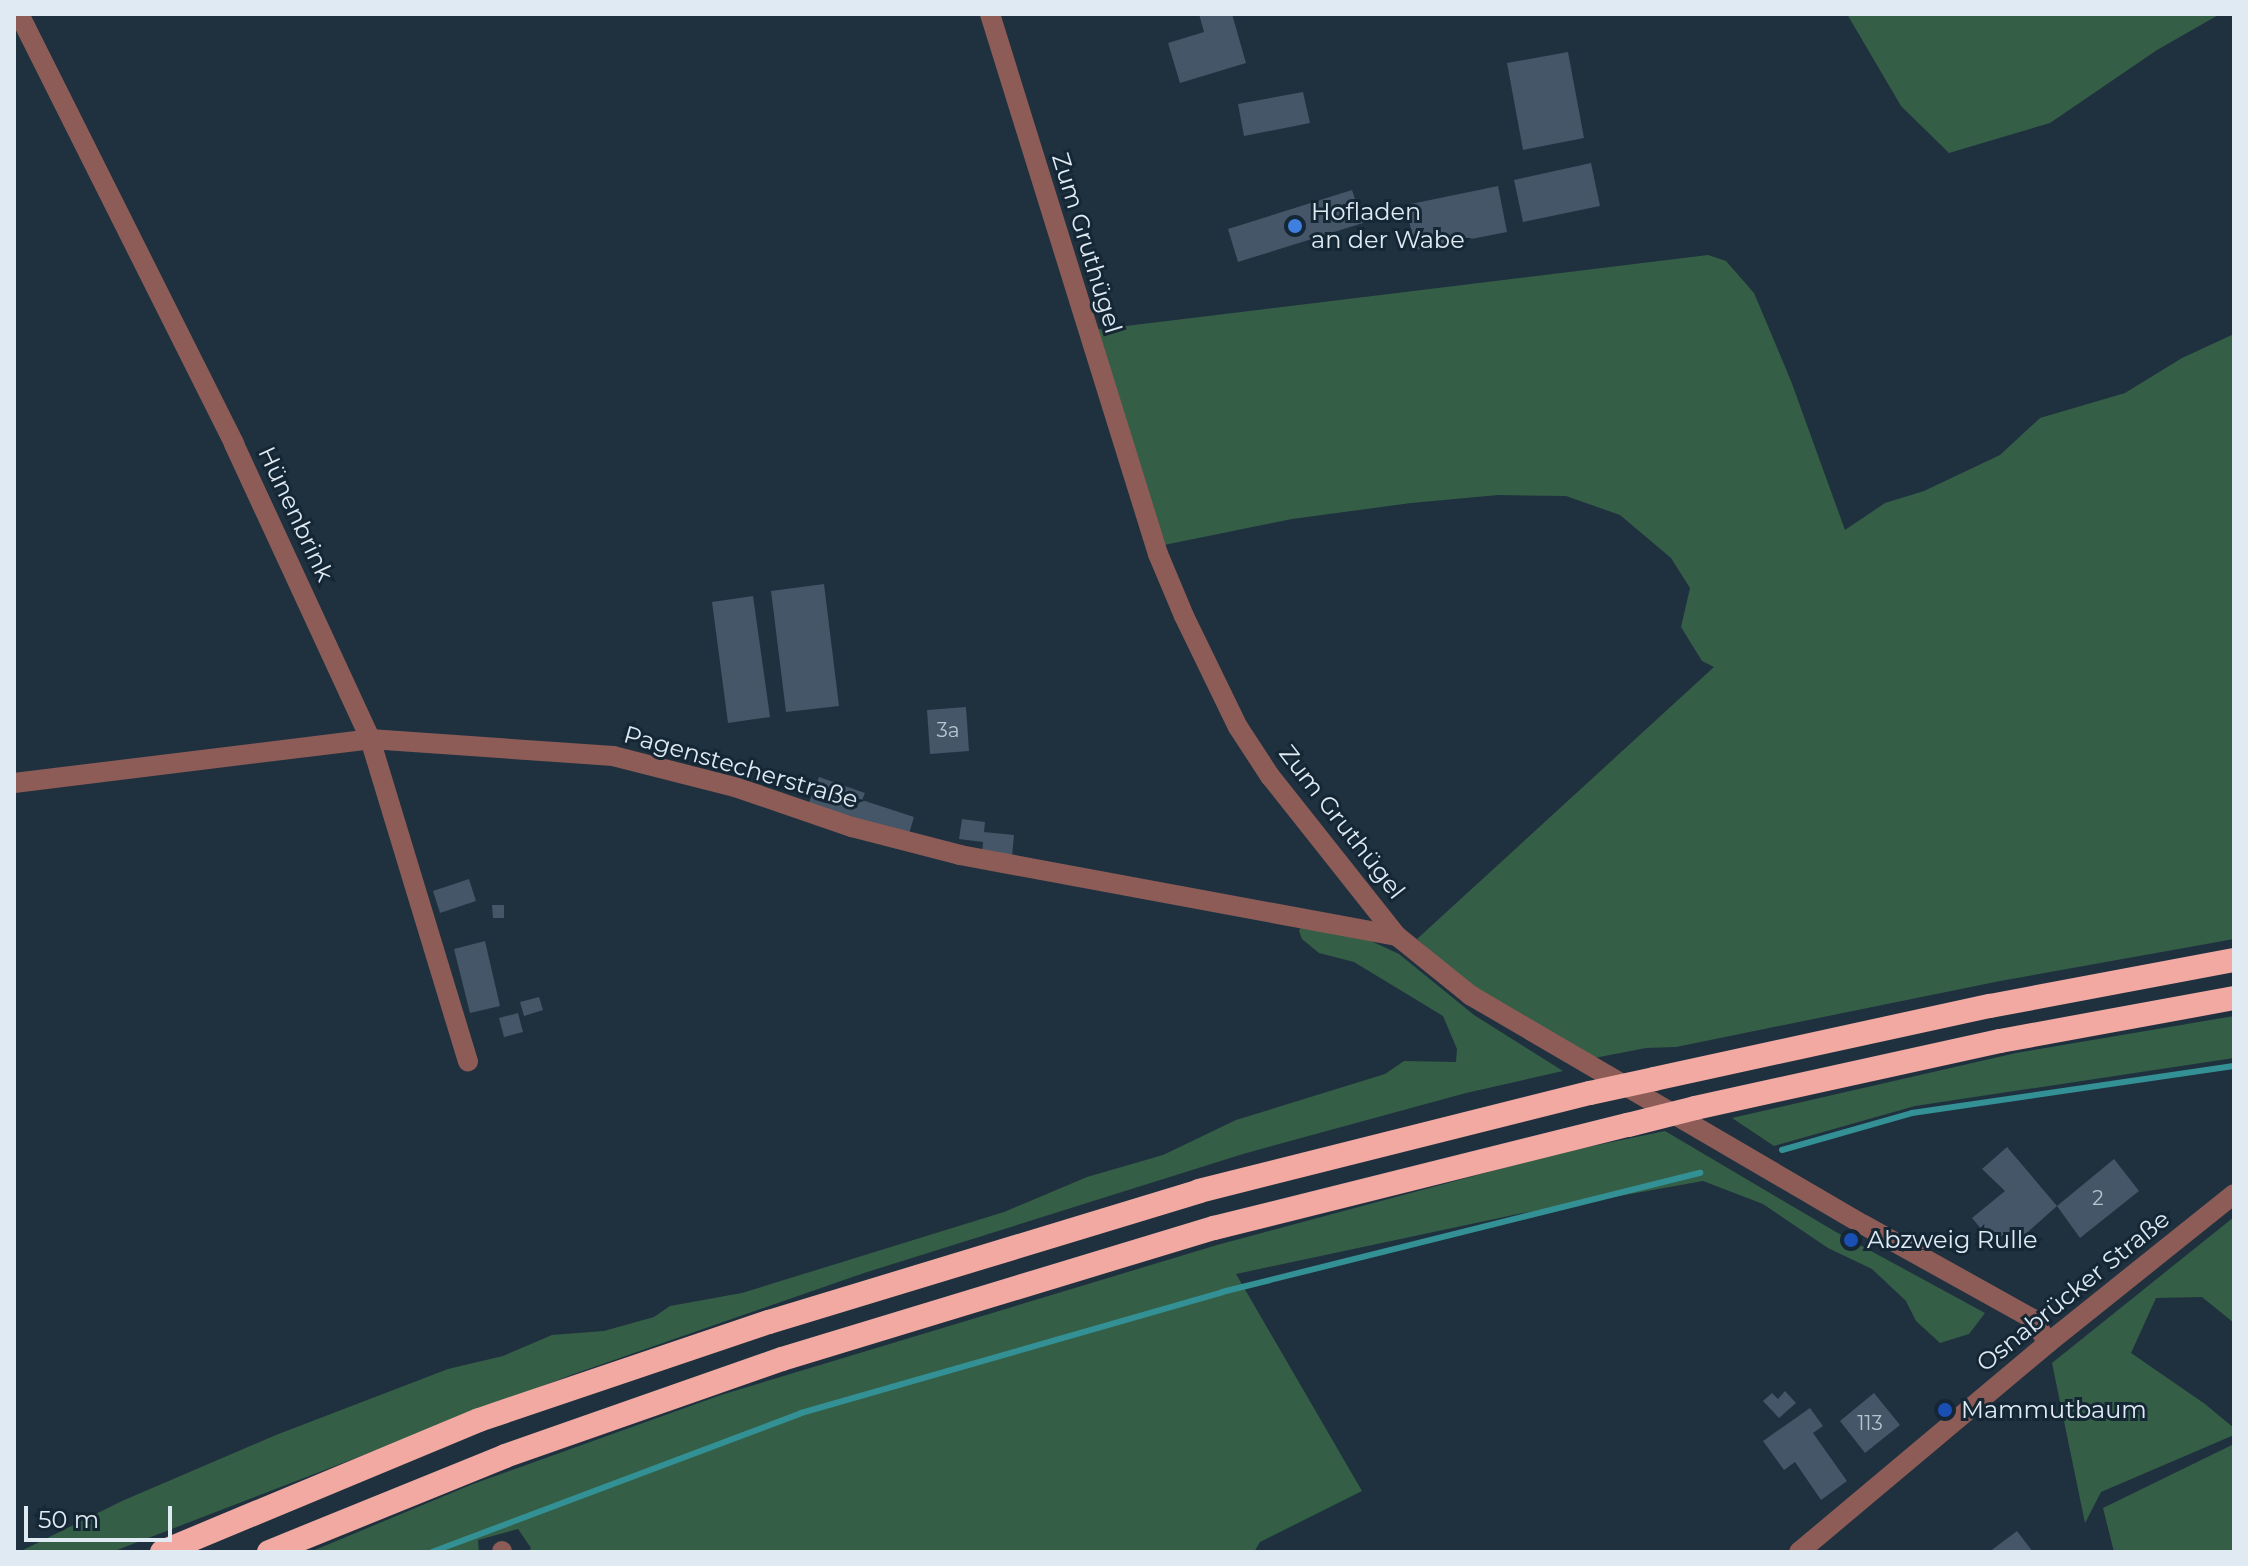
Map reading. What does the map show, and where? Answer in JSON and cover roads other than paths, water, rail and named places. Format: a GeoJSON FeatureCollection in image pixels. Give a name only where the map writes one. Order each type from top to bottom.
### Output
{"type":"FeatureCollection","features":[{"type":"Feature","properties":{"kind":"highway"},"geometry":{"type":"LineString","coordinates":[[162,1552],[479,1420],[769,1322],[1199,1191],[1590,1093],[1990,1006],[2234,960]]}},
{"type":"Feature","properties":{"kind":"highway"},"geometry":{"type":"LineString","coordinates":[[269,1552],[505,1456],[782,1359],[1214,1228],[1695,1108],[2000,1041],[2234,998]]}},
{"type":"Feature","properties":{"kind":"street","name":"Hünenbrink"},"geometry":{"type":"LineString","coordinates":[[19,14],[234,444],[370,739],[468,1061]]}},
{"type":"Feature","properties":{"kind":"street","name":"Zum Gruthügel"},"geometry":{"type":"LineString","coordinates":[[990,14],[1158,554],[1184,616],[1238,727],[1270,776],[1397,936],[1470,995],[1864,1225],[2033,1319],[2048,1343]]}},
{"type":"Feature","properties":{"kind":"street","name":"Pagenstecherstraße"},"geometry":{"type":"LineString","coordinates":[[14,783],[370,739],[613,756],[735,787],[852,827],[960,855],[1397,936]]}},
{"type":"Feature","properties":{"kind":"street","name":"Osnabrücker Straße"},"geometry":{"type":"LineString","coordinates":[[1799,1552],[2048,1343],[2234,1194]]}},
{"type":"Feature","properties":{"kind":"waterway"},"geometry":{"type":"LineString","coordinates":[[1782,1150],[1912,1113],[2234,1066]]}},
{"type":"Feature","properties":{"kind":"waterway"},"geometry":{"type":"LineString","coordinates":[[432,1552],[801,1413],[1222,1292],[1700,1173]]}},
{"type":"Feature","properties":{"kind":"place","name":"Hofladen an der Wabe"},"geometry":{"type":"Point","coordinates":[1295,226]}},
{"type":"Feature","properties":{"kind":"place","name":"Abzweig Rulle"},"geometry":{"type":"Point","coordinates":[1851,1240]}},
{"type":"Feature","properties":{"kind":"place","name":"Mammutbaum"},"geometry":{"type":"Point","coordinates":[1945,1410]}}]}
